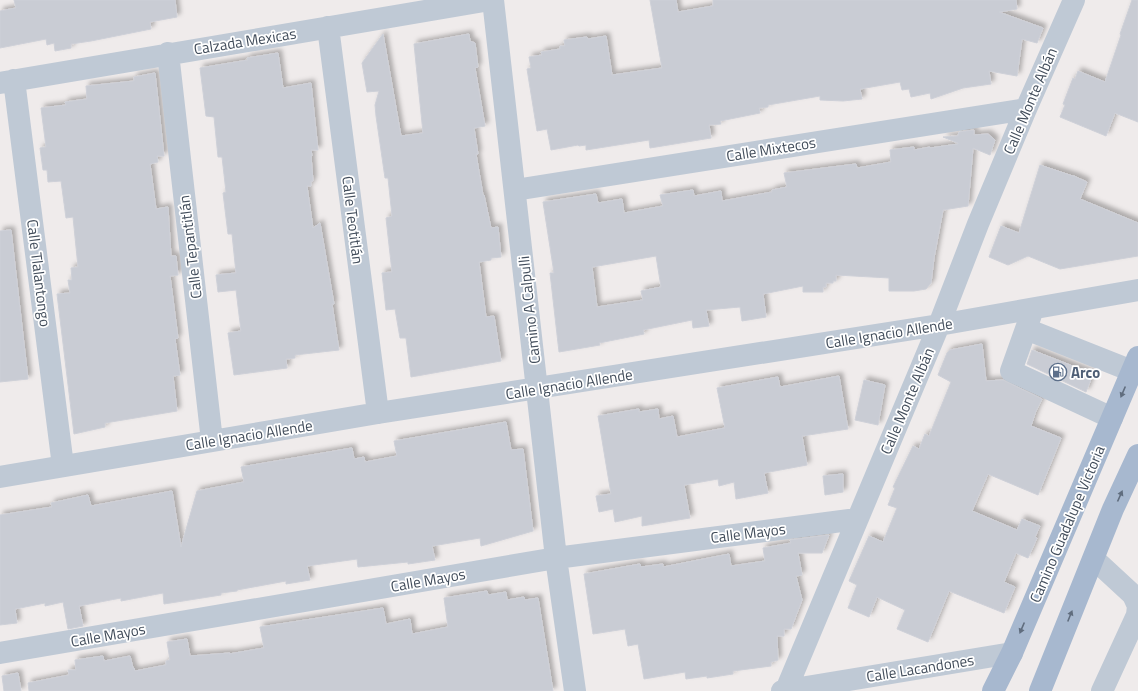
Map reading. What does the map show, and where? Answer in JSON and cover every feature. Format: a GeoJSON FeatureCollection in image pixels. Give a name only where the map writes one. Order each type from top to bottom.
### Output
{"type":"FeatureCollection","features":[{"type":"Feature","properties":{"kind":"main road","name":"Camino Guadalupe Victoria"},"geometry":{"type":"LineString","coordinates":[[993,691],[1012,653],[1135,364]]}},
{"type":"Feature","properties":{"kind":"main road"},"geometry":{"type":"LineString","coordinates":[[1040,691],[1113,509],[1138,455]]}},
{"type":"Feature","properties":{"kind":"street","name":"Calzada Mexicas"},"geometry":{"type":"LineString","coordinates":[[7,81],[490,0]]}},
{"type":"Feature","properties":{"kind":"street","name":"Camino A Calpulli"},"geometry":{"type":"LineString","coordinates":[[493,0],[556,558],[575,691]]}},
{"type":"Feature","properties":{"kind":"street","name":"Calle Monte Albán"},"geometry":{"type":"LineString","coordinates":[[784,691],[939,325],[978,224],[1026,109],[1074,0]]}},
{"type":"Feature","properties":{"kind":"street","name":"Calle Teotitlán"},"geometry":{"type":"LineString","coordinates":[[328,27],[378,413]]}},
{"type":"Feature","properties":{"kind":"street","name":"Calle Tepantitlán"},"geometry":{"type":"LineString","coordinates":[[168,54],[212,441]]}},
{"type":"Feature","properties":{"kind":"street","name":"Calle Tlalantongo"},"geometry":{"type":"LineString","coordinates":[[7,81],[64,466]]}},
{"type":"Feature","properties":{"kind":"street","name":"Calle Mixtecos"},"geometry":{"type":"LineString","coordinates":[[515,190],[1026,109]]}},
{"type":"Feature","properties":{"kind":"street","name":"Calle Ignacio Allende"},"geometry":{"type":"LineString","coordinates":[[0,477],[378,413],[939,325],[1030,318],[1138,290]]}},
{"type":"Feature","properties":{"kind":"street"},"geometry":{"type":"LineString","coordinates":[[1112,418],[1011,372],[1030,318],[1135,364]]}},
{"type":"Feature","properties":{"kind":"street","name":"Calle Mayos"},"geometry":{"type":"LineString","coordinates":[[0,653],[556,558],[857,519]]}},
{"type":"Feature","properties":{"kind":"street"},"geometry":{"type":"LineString","coordinates":[[1094,558],[1133,595],[1138,606],[1137,615],[1102,691]]}},
{"type":"Feature","properties":{"kind":"street","name":"Calle Lacandones"},"geometry":{"type":"LineString","coordinates":[[784,691],[826,687],[1012,653]]}},
{"type":"Feature","properties":{"kind":"building"},"geometry":{"type":"Polygon","coordinates":[[[14,0],[175,0],[177,17],[150,22],[151,29],[71,44],[71,48],[55,51],[54,43],[47,45],[46,39],[0,48],[0,11],[16,8],[14,0]]]}},
{"type":"Feature","properties":{"kind":"building"},"geometry":{"type":"Polygon","coordinates":[[[650,0],[676,0],[678,12],[713,6],[713,0],[1016,0],[1017,9],[999,12],[1043,28],[1037,43],[1022,39],[1017,76],[989,71],[991,84],[963,88],[931,99],[930,93],[911,97],[909,89],[902,90],[900,82],[860,89],[862,99],[843,101],[820,100],[820,96],[768,105],[768,107],[759,108],[760,113],[720,121],[721,124],[709,125],[711,138],[650,148],[649,140],[586,150],[586,145],[578,145],[551,150],[547,129],[537,131],[527,69],[531,68],[529,57],[542,55],[541,52],[560,49],[560,46],[565,46],[564,40],[587,37],[588,39],[606,36],[612,75],[662,68],[650,0]]]}},
{"type":"Feature","properties":{"kind":"building"},"geometry":{"type":"Polygon","coordinates":[[[1132,0],[1138,0],[1138,122],[1115,113],[1106,136],[1060,117],[1065,105],[1063,104],[1073,78],[1075,79],[1078,71],[1105,82],[1132,0]]]}},
{"type":"Feature","properties":{"kind":"building"},"geometry":{"type":"Polygon","coordinates":[[[383,34],[401,136],[423,133],[414,44],[469,34],[470,41],[475,43],[478,67],[475,68],[485,126],[474,128],[478,154],[476,154],[483,195],[491,228],[498,227],[501,257],[491,258],[491,260],[479,262],[486,317],[494,316],[501,361],[411,377],[406,338],[400,338],[395,309],[386,310],[382,273],[392,272],[386,218],[392,216],[388,178],[385,178],[376,116],[375,105],[379,91],[367,92],[362,63],[383,34]]]}},
{"type":"Feature","properties":{"kind":"building"},"geometry":{"type":"Polygon","coordinates":[[[278,53],[283,88],[311,83],[318,150],[311,150],[313,181],[311,181],[311,186],[307,186],[313,228],[320,223],[334,304],[332,304],[339,350],[295,355],[295,358],[286,359],[287,368],[234,375],[228,333],[241,331],[236,290],[218,292],[216,275],[236,273],[232,234],[228,234],[223,193],[226,192],[222,157],[218,157],[214,117],[206,116],[200,68],[248,60],[247,58],[278,53]]]}},
{"type":"Feature","properties":{"kind":"building"},"geometry":{"type":"Polygon","coordinates":[[[155,73],[164,156],[157,156],[158,162],[150,164],[156,209],[168,207],[171,256],[176,256],[178,275],[170,276],[178,338],[175,339],[180,375],[173,376],[177,411],[105,423],[105,427],[74,434],[57,294],[70,293],[68,280],[72,280],[71,268],[78,267],[73,217],[66,218],[61,181],[48,182],[47,170],[43,170],[40,148],[46,147],[41,108],[66,105],[65,102],[87,99],[86,86],[134,81],[134,77],[155,73]]]}},
{"type":"Feature","properties":{"kind":"building"},"geometry":{"type":"Polygon","coordinates":[[[974,130],[974,135],[988,134],[995,140],[990,155],[973,148],[968,206],[943,210],[931,283],[926,289],[914,291],[889,291],[889,278],[836,275],[836,281],[833,281],[833,283],[826,283],[826,287],[823,287],[823,292],[803,292],[803,286],[763,294],[766,317],[742,321],[740,307],[706,310],[709,326],[693,328],[692,320],[643,330],[644,334],[599,343],[600,345],[559,352],[550,273],[554,273],[543,202],[596,194],[598,203],[622,199],[624,213],[663,206],[660,195],[693,190],[694,196],[721,191],[722,201],[772,192],[772,190],[787,187],[784,173],[856,164],[857,168],[891,162],[890,150],[914,147],[914,150],[958,144],[943,137],[958,136],[959,132],[974,130]],[[656,256],[592,267],[597,307],[643,300],[641,291],[661,287],[656,256]]]}},
{"type":"Feature","properties":{"kind":"building"},"geometry":{"type":"Polygon","coordinates":[[[1040,165],[1074,176],[1087,182],[1080,199],[1138,223],[1138,256],[1060,269],[1028,256],[1008,265],[989,257],[1001,226],[1019,233],[1040,165]]]}},
{"type":"Feature","properties":{"kind":"building"},"geometry":{"type":"Polygon","coordinates":[[[11,230],[28,379],[0,382],[0,231],[11,230]]]}},
{"type":"Feature","properties":{"kind":"building"},"geometry":{"type":"Polygon","coordinates":[[[982,344],[986,381],[1003,380],[1042,399],[1031,426],[1061,438],[1038,495],[988,474],[972,511],[1017,530],[1022,519],[1040,526],[1035,537],[1037,538],[1028,558],[1016,553],[1004,582],[1015,587],[1004,613],[949,591],[928,642],[897,629],[905,610],[877,597],[869,617],[848,608],[857,585],[849,581],[869,536],[883,542],[897,508],[888,505],[895,488],[893,487],[913,446],[919,449],[925,434],[929,436],[951,382],[938,375],[947,353],[950,350],[982,344]]]}},
{"type":"Feature","properties":{"kind":"building","name":"Arco"},"geometry":{"type":"Polygon","coordinates":[[[1032,350],[1093,374],[1086,392],[1027,364],[1032,350]]]}},
{"type":"Feature","properties":{"kind":"building"},"geometry":{"type":"Polygon","coordinates":[[[839,376],[848,429],[802,436],[807,465],[764,473],[768,493],[736,499],[734,482],[719,486],[718,479],[684,485],[690,518],[642,526],[642,516],[615,522],[613,509],[599,512],[596,496],[611,494],[598,416],[639,409],[639,412],[658,409],[659,419],[673,416],[677,437],[725,428],[717,388],[778,377],[780,387],[839,376]]]}},
{"type":"Feature","properties":{"kind":"building"},"geometry":{"type":"Polygon","coordinates":[[[864,380],[885,385],[878,425],[855,420],[864,380]]]}},
{"type":"Feature","properties":{"kind":"building"},"geometry":{"type":"Polygon","coordinates":[[[506,422],[511,450],[523,449],[533,531],[481,546],[480,538],[432,546],[435,560],[408,564],[408,562],[358,567],[357,559],[307,566],[310,580],[286,584],[286,581],[221,593],[221,595],[164,604],[163,593],[121,601],[121,598],[79,606],[83,626],[68,629],[63,602],[45,606],[45,603],[15,609],[17,623],[0,625],[0,515],[52,507],[51,503],[88,495],[91,506],[172,491],[181,547],[197,491],[244,482],[241,467],[352,448],[354,459],[364,457],[365,462],[397,456],[394,441],[506,422]]]}},
{"type":"Feature","properties":{"kind":"building"},"geometry":{"type":"Polygon","coordinates":[[[843,474],[843,492],[825,495],[823,476],[843,474]]]}},
{"type":"Feature","properties":{"kind":"building"},"geometry":{"type":"Polygon","coordinates":[[[829,535],[822,553],[798,553],[802,575],[796,576],[802,600],[791,629],[784,629],[784,636],[777,636],[778,660],[771,662],[771,666],[733,671],[733,674],[707,678],[707,676],[686,679],[685,672],[644,679],[638,644],[628,646],[625,629],[593,634],[584,574],[640,564],[641,567],[663,564],[663,567],[729,554],[731,566],[765,561],[763,548],[791,543],[790,540],[829,535]]]}},
{"type":"Feature","properties":{"kind":"building"},"geometry":{"type":"Polygon","coordinates":[[[487,591],[488,595],[506,592],[507,600],[524,597],[525,600],[538,598],[553,691],[29,691],[28,683],[69,675],[68,670],[76,670],[75,660],[103,656],[104,661],[130,656],[135,671],[166,665],[166,661],[170,660],[167,642],[187,639],[190,656],[230,653],[229,654],[264,648],[260,627],[383,608],[386,624],[410,619],[412,634],[448,627],[444,598],[487,591]]]}},
{"type":"Feature","properties":{"kind":"building"},"geometry":{"type":"Polygon","coordinates":[[[18,673],[21,691],[4,691],[2,676],[18,673]]]}},
{"type":"Feature","properties":{"kind":"place","name":"Arco"},"geometry":{"type":"Point","coordinates":[1058,372]}}]}
